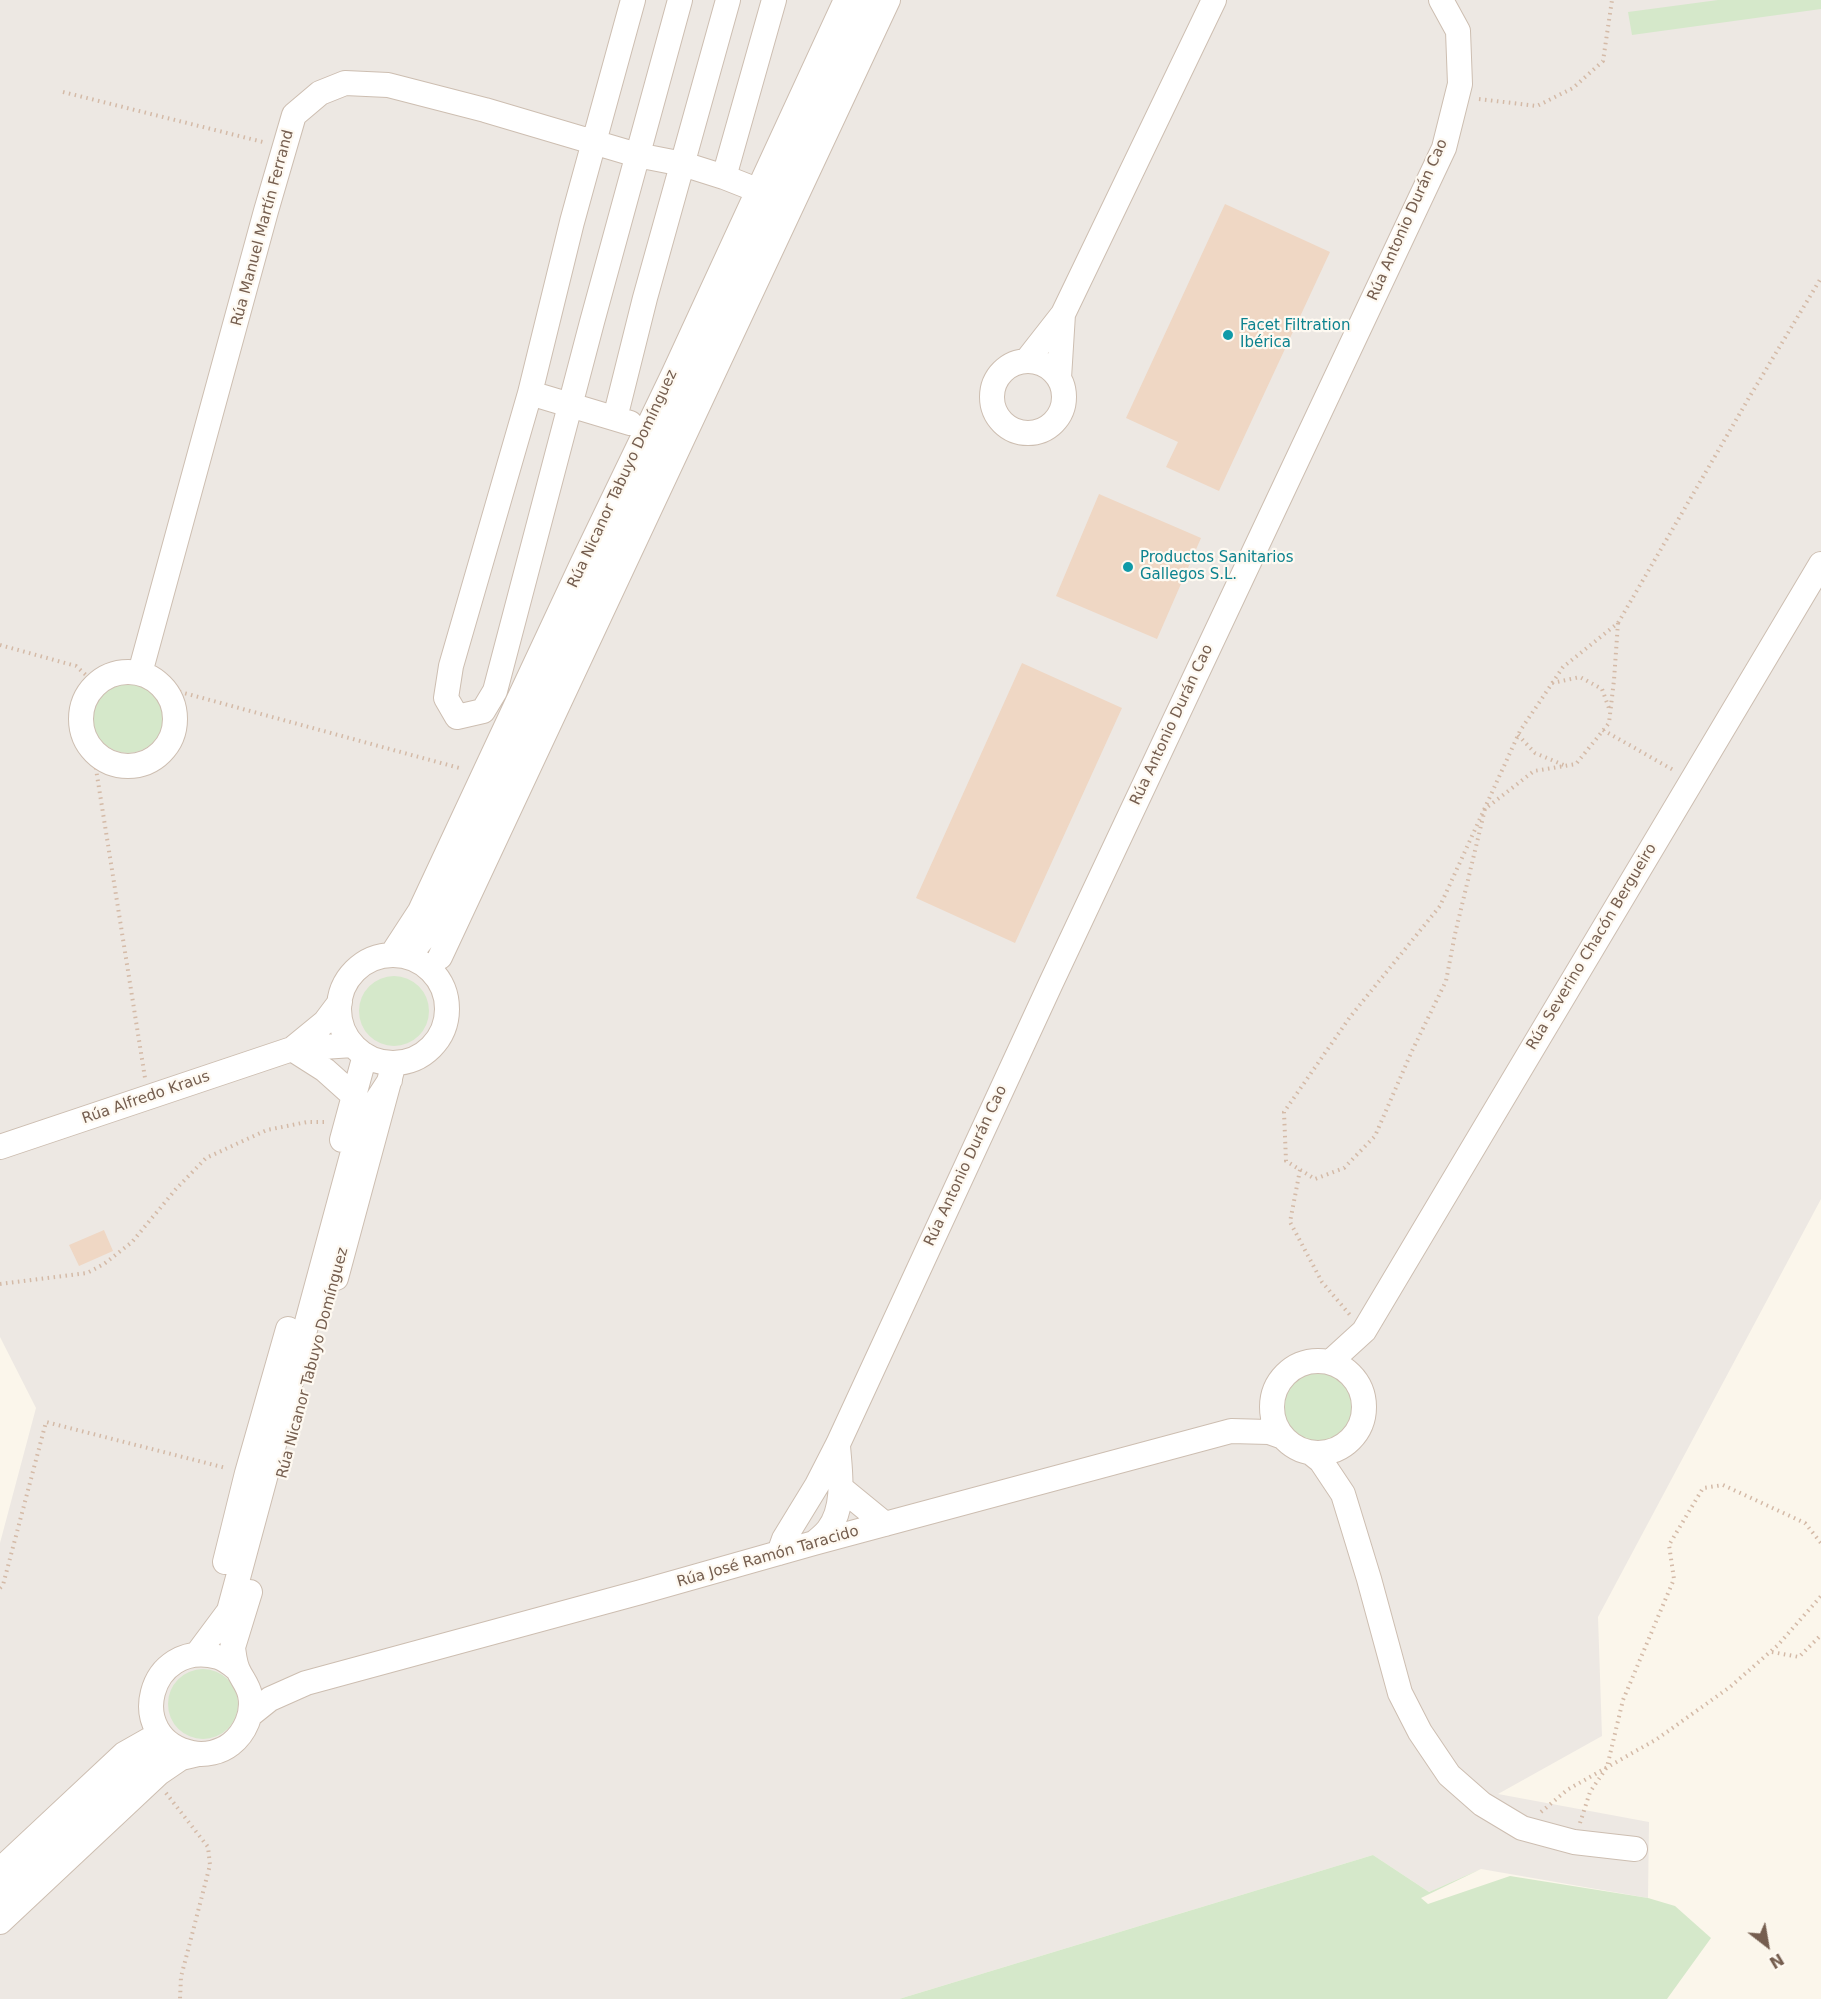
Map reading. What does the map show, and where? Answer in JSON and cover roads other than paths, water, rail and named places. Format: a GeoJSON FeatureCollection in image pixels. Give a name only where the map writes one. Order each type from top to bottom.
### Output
{"type":"FeatureCollection","features":[{"type":"Feature","properties":{"kind":"street"},"geometry":{"type":"LineString","coordinates":[[633,0],[572,222],[530,393],[451,666],[446,698],[457,717],[483,711],[495,691],[680,0]]}},
{"type":"Feature","properties":{"kind":"street"},"geometry":{"type":"LineString","coordinates":[[615,418],[645,298],[728,0]]}},
{"type":"Feature","properties":{"kind":"street"},"geometry":{"type":"LineString","coordinates":[[724,177],[774,0]]}},
{"type":"Feature","properties":{"kind":"street","name":"Rúa Nicanor Tabuyo Domínguez"},"geometry":{"type":"LineString","coordinates":[[400,956],[846,0]]}},
{"type":"Feature","properties":{"kind":"street","name":"Rúa Nicanor Tabuyo Domínguez"},"geometry":{"type":"LineString","coordinates":[[400,956],[438,920],[867,0]]}},
{"type":"Feature","properties":{"kind":"street","name":"Rúa Nicanor Tabuyo Domínguez"},"geometry":{"type":"LineString","coordinates":[[440,957],[888,0]]}},
{"type":"Feature","properties":{"kind":"street"},"geometry":{"type":"LineString","coordinates":[[1027,360],[1063,314],[1214,0]]}},
{"type":"Feature","properties":{"kind":"street","name":"Rúa Antonio Durán Cao"},"geometry":{"type":"LineString","coordinates":[[814,1543],[814,1510],[829,1486],[838,1444],[1041,1005],[1444,148],[1460,84],[1458,31],[1441,0]]}},
{"type":"Feature","properties":{"kind":"street","name":"Rúa Manuel Martín Ferrand"},"geometry":{"type":"LineString","coordinates":[[140,673],[284,147],[294,115],[320,93],[345,82],[388,86],[485,111],[637,155],[682,164],[757,190]]}},
{"type":"Feature","properties":{"kind":"street"},"geometry":{"type":"LineString","coordinates":[[1059,378],[1063,314]]}},
{"type":"Feature","properties":{"kind":"street"},"geometry":{"type":"LineString","coordinates":[[1027,360],[1049,365],[1059,378],[1064,390],[1064,401],[1054,423],[1043,430],[1035,433],[1022,433],[1007,427],[995,415],[991,398],[993,385],[999,374],[1008,366],[1027,360]]}},
{"type":"Feature","properties":{"kind":"street"},"geometry":{"type":"LineString","coordinates":[[530,393],[646,429]]}},
{"type":"Feature","properties":{"kind":"street","name":"Rúa Severino Chacón Bergueiro"},"geometry":{"type":"LineString","coordinates":[[1330,1362],[1364,1331],[1821,564]]}},
{"type":"Feature","properties":{"kind":"street"},"geometry":{"type":"LineString","coordinates":[[124,672],[140,673],[162,687],[169,696],[174,712],[174,726],[169,741],[158,755],[135,765],[121,766],[105,760],[93,750],[83,735],[81,708],[88,693],[96,684],[110,675],[124,672]]}},
{"type":"Feature","properties":{"kind":"street","name":"Rúa Nicanor Tabuyo Domínguez"},"geometry":{"type":"LineString","coordinates":[[438,920],[442,986]]}},
{"type":"Feature","properties":{"kind":"street"},"geometry":{"type":"LineString","coordinates":[[400,956],[428,968],[442,986],[447,1000],[447,1015],[443,1030],[424,1054],[392,1072],[379,1061],[359,1050],[345,1032],[340,1018],[340,1002],[344,988],[352,974],[363,964],[377,957],[400,956]]}},
{"type":"Feature","properties":{"kind":"street","name":"Rúa Alfredo Kraus"},"geometry":{"type":"LineString","coordinates":[[292,1049],[325,1022],[340,1002]]}},
{"type":"Feature","properties":{"kind":"street"},"geometry":{"type":"LineString","coordinates":[[292,1049],[325,1070],[354,1096]]}},
{"type":"Feature","properties":{"kind":"street","name":"Rúa Alfredo Kraus"},"geometry":{"type":"LineString","coordinates":[[0,1147],[292,1049],[359,1050]]}},
{"type":"Feature","properties":{"kind":"street","name":"Rúa Nicanor Tabuyo Domínguez"},"geometry":{"type":"LineString","coordinates":[[202,1647],[229,1611],[354,1124],[354,1096],[359,1050]]}},
{"type":"Feature","properties":{"kind":"street","name":"Rúa Nicanor Tabuyo Domínguez"},"geometry":{"type":"LineString","coordinates":[[202,1647],[247,1473],[354,1124],[392,1072]]}},
{"type":"Feature","properties":{"kind":"street","name":"Rúa Nicanor Tabuyo Domínguez"},"geometry":{"type":"LineString","coordinates":[[234,1644],[392,1072]]}},
{"type":"Feature","properties":{"kind":"street","name":"Rúa Severino Chacón Bergueiro"},"geometry":{"type":"LineString","coordinates":[[1358,1382],[1358,1365],[1364,1331]]}},
{"type":"Feature","properties":{"kind":"street"},"geometry":{"type":"LineString","coordinates":[[1311,1453],[1334,1450],[1345,1445],[1362,1423],[1363,1395],[1358,1382],[1350,1373],[1330,1362],[1315,1361],[1300,1365],[1287,1373],[1278,1385],[1273,1399],[1272,1413],[1283,1437],[1291,1445],[1311,1453],[1321,1461],[1343,1494]]}},
{"type":"Feature","properties":{"kind":"street","name":"Rúa José Ramón Taracido"},"geometry":{"type":"LineString","coordinates":[[1231,1431],[1255,1416],[1273,1399]]}},
{"type":"Feature","properties":{"kind":"street","name":"Rúa José Ramón Taracido"},"geometry":{"type":"LineString","coordinates":[[250,1715],[270,1699],[306,1683],[814,1543],[1231,1431],[1269,1432],[1283,1437]]}},
{"type":"Feature","properties":{"kind":"street"},"geometry":{"type":"LineString","coordinates":[[1345,1445],[1341,1455],[1343,1494],[1400,1693],[1420,1732],[1449,1775],[1482,1804],[1522,1828],[1574,1842],[1635,1850]]}},
{"type":"Feature","properties":{"kind":"street"},"geometry":{"type":"LineString","coordinates":[[829,1486],[885,1524]]}},
{"type":"Feature","properties":{"kind":"street","name":"Rúa Antonio Durán Cao"},"geometry":{"type":"LineString","coordinates":[[779,1553],[784,1539],[829,1486]]}},
{"type":"Feature","properties":{"kind":"street","name":"Rúa Nicanor Tabuyo Domínguez"},"geometry":{"type":"LineString","coordinates":[[229,1611],[241,1674]]}},
{"type":"Feature","properties":{"kind":"street"},"geometry":{"type":"LineString","coordinates":[[0,1922],[146,1773],[156,1733],[151,1708],[152,1690],[156,1680],[168,1666],[202,1647],[241,1674],[251,1696],[250,1715],[243,1730],[230,1745],[214,1753],[187,1751],[156,1733]]}},
{"type":"Feature","properties":{"kind":"street","name":"Rúa José Ramón Taracido"},"geometry":{"type":"LineString","coordinates":[[241,1674],[306,1683]]}},
{"type":"Feature","properties":{"kind":"street"},"geometry":{"type":"LineString","coordinates":[[0,1870],[124,1754],[156,1733]]}},
{"type":"Feature","properties":{"kind":"street"},"geometry":{"type":"LineString","coordinates":[[0,1897],[146,1773],[187,1751]]}},
{"type":"Feature","properties":{"kind":"street"},"geometry":{"type":"LineString","coordinates":[[0,1843],[32,1840]]}},
{"type":"Feature","properties":{"kind":"place","name":"Facet Filtration Ibérica"},"geometry":{"type":"Point","coordinates":[1228,335]}},
{"type":"Feature","properties":{"kind":"place","name":"Productos Sanitarios Gallegos S.L."},"geometry":{"type":"Point","coordinates":[1128,567]}}]}
